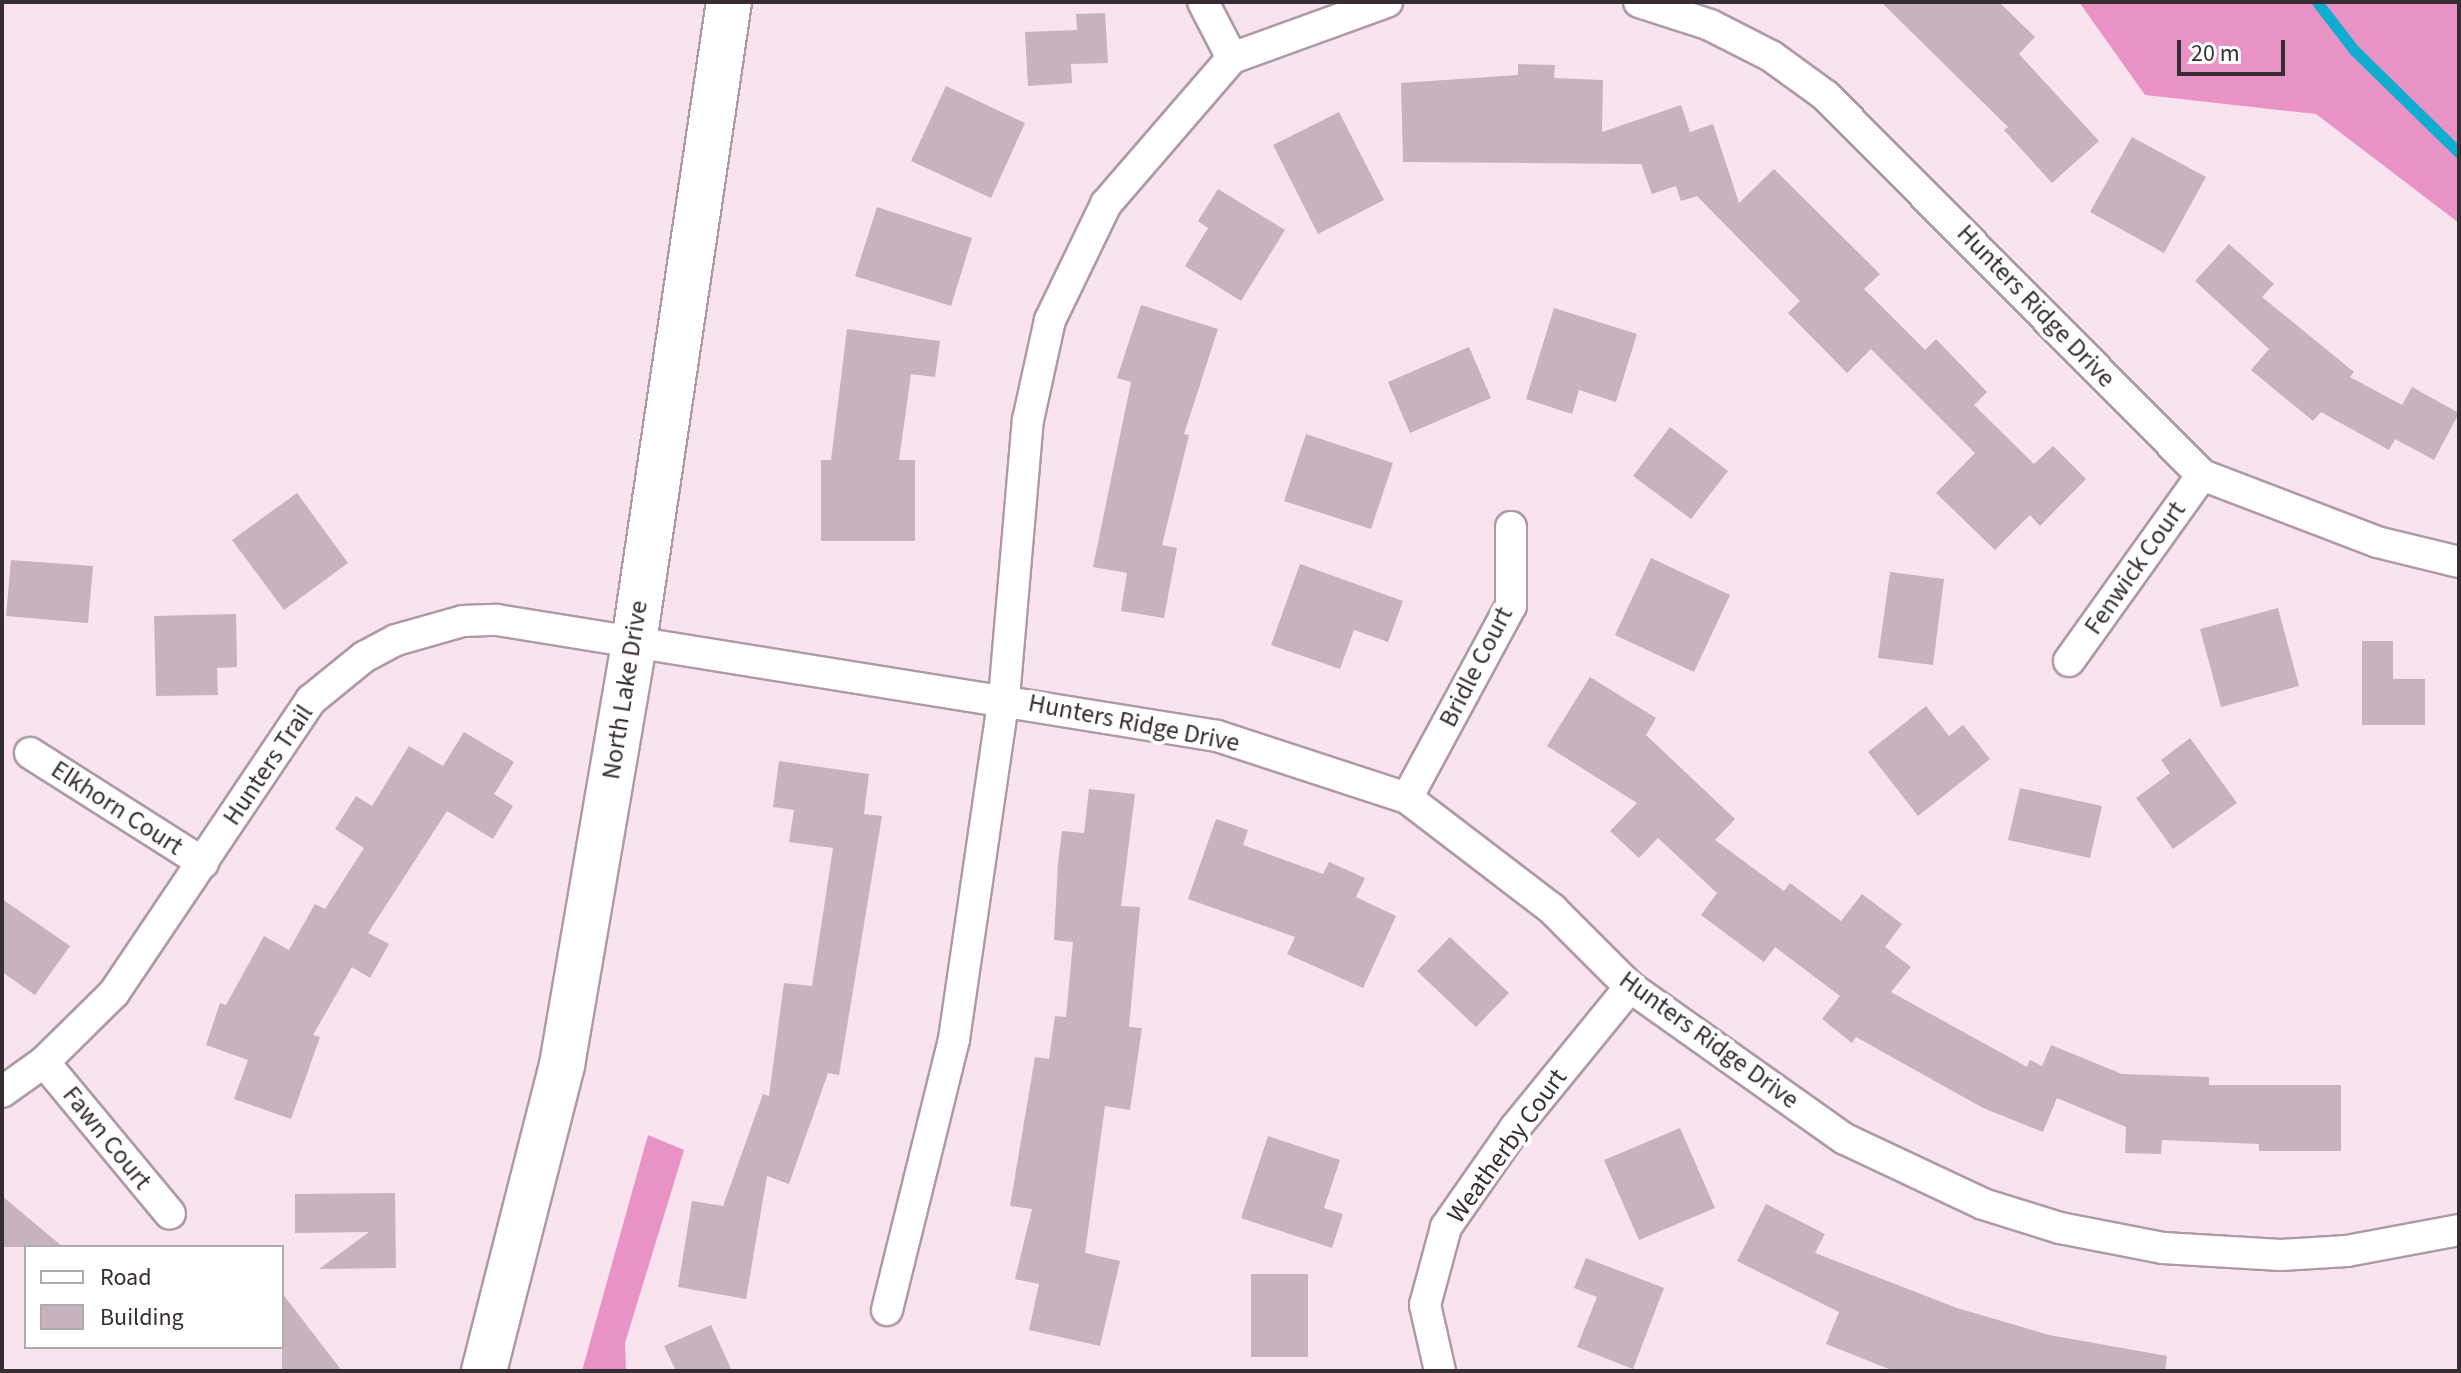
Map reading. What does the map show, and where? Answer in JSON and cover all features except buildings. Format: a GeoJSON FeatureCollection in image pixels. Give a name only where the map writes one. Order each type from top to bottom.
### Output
{"type":"FeatureCollection","features":[{"type":"Feature","properties":{"kind":"main road","name":"North Lake Drive"},"geometry":{"type":"LineString","coordinates":[[484,1371],[562,1065],[634,642],[729,2]]}},
{"type":"Feature","properties":{"kind":"street"},"geometry":{"type":"LineString","coordinates":[[1203,2],[1232,58]]}},
{"type":"Feature","properties":{"kind":"street","name":"Hunters Ridge Drive"},"geometry":{"type":"LineString","coordinates":[[887,1310],[954,1039],[1004,698],[1028,420],[1050,320],[1106,204],[1232,58],[1387,2]]}},
{"type":"Feature","properties":{"kind":"street","name":"Hunters Ridge Drive"},"geometry":{"type":"LineString","coordinates":[[1639,2],[1710,25],[1771,56],[1826,96],[2202,475],[2377,542],[2459,562]]}},
{"type":"Feature","properties":{"kind":"street","name":"Fenwick Court"},"geometry":{"type":"LineString","coordinates":[[2069,661],[2202,475]]}},
{"type":"Feature","properties":{"kind":"street","name":"Bridle Court"},"geometry":{"type":"LineString","coordinates":[[1407,798],[1511,606],[1511,527]]}},
{"type":"Feature","properties":{"kind":"street","name":"Hunters Trail"},"geometry":{"type":"LineString","coordinates":[[2,1092],[44,1062],[114,993],[311,700],[355,663],[396,640],[463,621],[497,620],[634,642]]}},
{"type":"Feature","properties":{"kind":"street","name":"Hunters Ridge Drive"},"geometry":{"type":"LineString","coordinates":[[634,642],[1004,698],[1217,736],[1407,798],[1540,899],[1630,987],[1845,1139],[1983,1204],[2060,1228],[2163,1248],[2281,1255],[2347,1251],[2459,1230]]}},
{"type":"Feature","properties":{"kind":"street","name":"Elkhorn Court"},"geometry":{"type":"LineString","coordinates":[[30,753],[203,863]]}},
{"type":"Feature","properties":{"kind":"street","name":"Weatherby Court"},"geometry":{"type":"LineString","coordinates":[[1440,1371],[1425,1305],[1446,1227],[1515,1128],[1630,987]]}},
{"type":"Feature","properties":{"kind":"street","name":"Fawn Court"},"geometry":{"type":"LineString","coordinates":[[44,1062],[170,1214]]}},
{"type":"Feature","properties":{"kind":"shaded area"},"geometry":{"type":"Polygon","coordinates":[[[2079,2],[2459,2],[2459,223],[2316,114],[2145,95],[2079,2]]]}},
{"type":"Feature","properties":{"kind":"shaded area"},"geometry":{"type":"Polygon","coordinates":[[[648,1135],[684,1150],[625,1343],[626,1371],[582,1371],[648,1135]]]}},
{"type":"Feature","properties":{"kind":"waterway"},"geometry":{"type":"LineString","coordinates":[[2317,2],[2354,50],[2459,153]]}}]}
